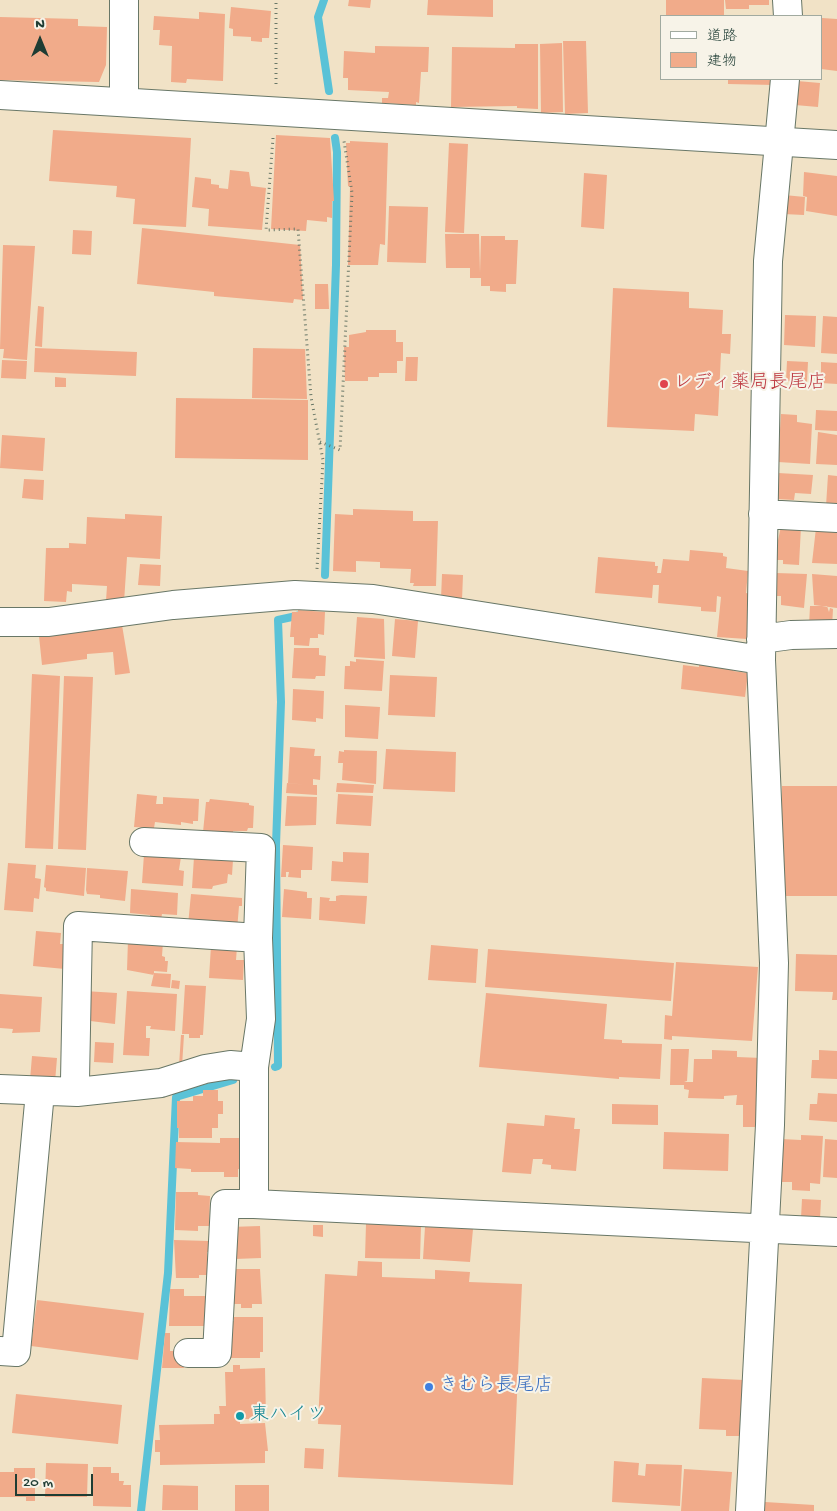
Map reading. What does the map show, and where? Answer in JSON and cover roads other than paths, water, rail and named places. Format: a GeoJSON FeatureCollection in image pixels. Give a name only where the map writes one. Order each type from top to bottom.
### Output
{"type":"FeatureCollection","features":[{"type":"Feature","properties":{"kind":"street"},"geometry":{"type":"LineString","coordinates":[[124,0],[124,102]]}},
{"type":"Feature","properties":{"kind":"street"},"geometry":{"type":"LineString","coordinates":[[787,0],[788,15]]}},
{"type":"Feature","properties":{"kind":"street"},"geometry":{"type":"LineString","coordinates":[[750,1511],[770,1125],[774,962],[761,649],[768,261],[785,80]]}},
{"type":"Feature","properties":{"kind":"street"},"geometry":{"type":"LineString","coordinates":[[0,95],[837,145]]}},
{"type":"Feature","properties":{"kind":"street"},"geometry":{"type":"LineString","coordinates":[[763,514],[837,518]]}},
{"type":"Feature","properties":{"kind":"street"},"geometry":{"type":"LineString","coordinates":[[0,622],[49,622],[173,605],[295,595],[373,599],[761,649],[791,635],[837,634]]}},
{"type":"Feature","properties":{"kind":"street"},"geometry":{"type":"LineString","coordinates":[[144,842],[261,848],[258,938],[261,1019],[254,1067],[254,1204]]}},
{"type":"Feature","properties":{"kind":"street"},"geometry":{"type":"LineString","coordinates":[[77,1092],[75,1080],[78,926],[258,938]]}},
{"type":"Feature","properties":{"kind":"street"},"geometry":{"type":"LineString","coordinates":[[0,1089],[77,1092],[161,1083],[205,1069],[230,1065],[254,1067]]}},
{"type":"Feature","properties":{"kind":"street"},"geometry":{"type":"LineString","coordinates":[[0,1351],[16,1352],[40,1092]]}},
{"type":"Feature","properties":{"kind":"street"},"geometry":{"type":"LineString","coordinates":[[188,1353],[217,1353],[225,1204],[837,1232]]}},
{"type":"Feature","properties":{"kind":"waterway"},"geometry":{"type":"LineString","coordinates":[[324,0],[318,17],[329,91]]}},
{"type":"Feature","properties":{"kind":"waterway"},"geometry":{"type":"LineString","coordinates":[[325,575],[336,265],[337,152],[335,138]]}},
{"type":"Feature","properties":{"kind":"waterway"},"geometry":{"type":"LineString","coordinates":[[275,1067],[278,1066],[276,845],[281,702],[278,620],[301,615]]}},
{"type":"Feature","properties":{"kind":"waterway"},"geometry":{"type":"LineString","coordinates":[[141,1511],[168,1273],[176,1097],[233,1080]]}},
{"type":"Feature","properties":{"kind":"place","name":"レディ薬局長尾店"},"geometry":{"type":"Point","coordinates":[664,384]}},
{"type":"Feature","properties":{"kind":"place","name":"きむら長尾店"},"geometry":{"type":"Point","coordinates":[429,1387]}},
{"type":"Feature","properties":{"kind":"place","name":"東ハイツ"},"geometry":{"type":"Point","coordinates":[240,1416]}}]}
